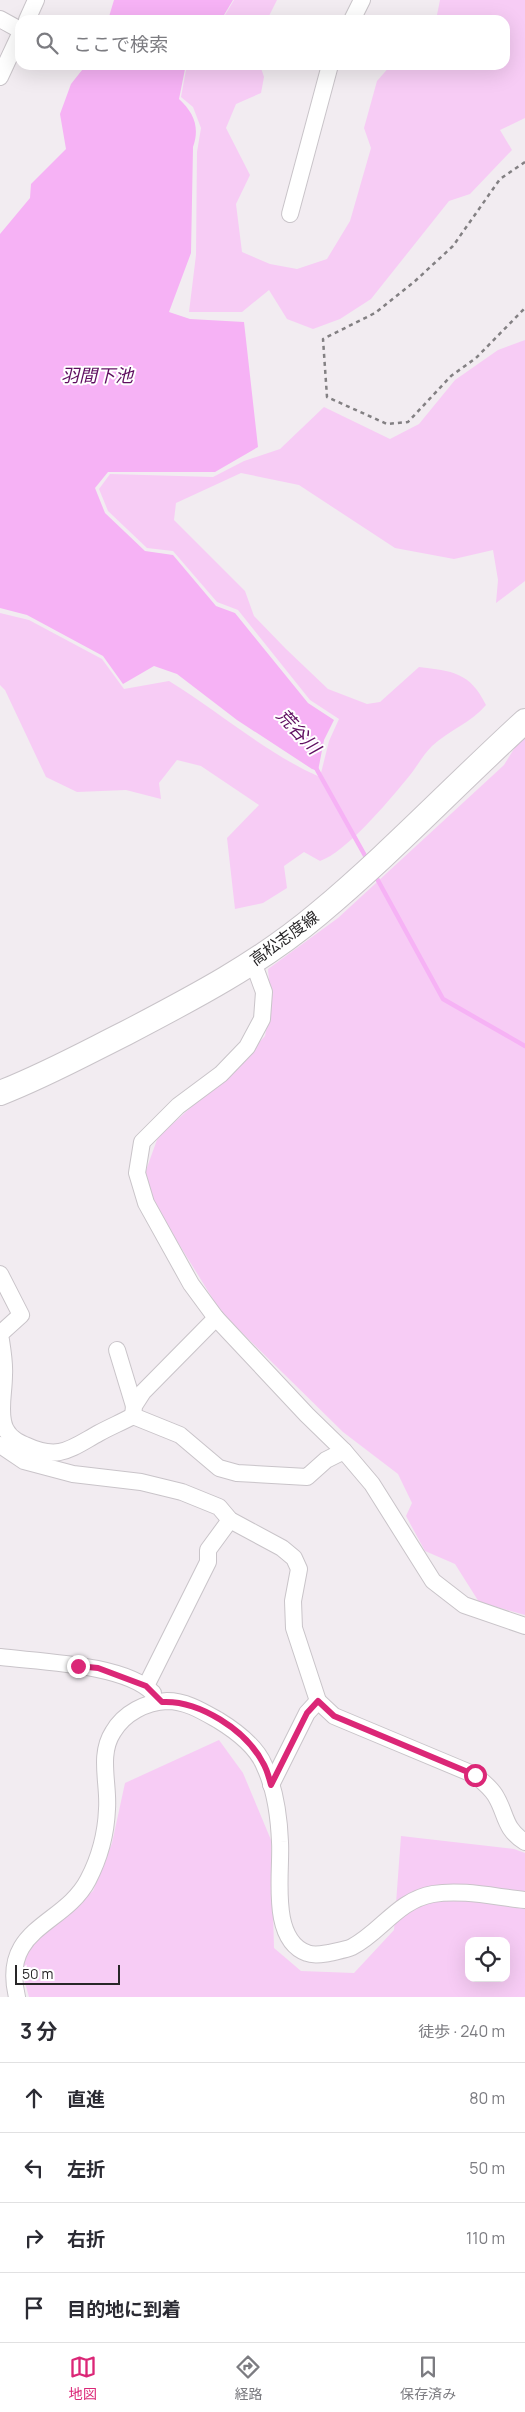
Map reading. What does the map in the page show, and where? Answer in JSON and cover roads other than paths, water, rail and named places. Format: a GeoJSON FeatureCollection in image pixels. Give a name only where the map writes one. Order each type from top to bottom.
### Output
{"type":"FeatureCollection","features":[{"type":"Feature","properties":{"kind":"main road","name":"高松志度線"},"geometry":{"type":"LineString","coordinates":[[0,1093],[67,1063],[178,1006],[253,962],[317,915],[363,875],[525,721]]}},
{"type":"Feature","properties":{"kind":"street"},"geometry":{"type":"LineString","coordinates":[[29,15],[36,0]]}},
{"type":"Feature","properties":{"kind":"street"},"geometry":{"type":"LineString","coordinates":[[354,15],[362,0]]}},
{"type":"Feature","properties":{"kind":"street"},"geometry":{"type":"LineString","coordinates":[[0,19],[15,29]]}},
{"type":"Feature","properties":{"kind":"street"},"geometry":{"type":"LineString","coordinates":[[0,77],[15,43]]}},
{"type":"Feature","properties":{"kind":"street"},"geometry":{"type":"LineString","coordinates":[[290,214],[329,70]]}},
{"type":"Feature","properties":{"kind":"street"},"geometry":{"type":"LineString","coordinates":[[253,962],[264,992],[262,1019],[251,1040],[221,1074],[178,1106],[142,1142],[136,1173],[146,1203],[191,1284],[216,1318],[307,1415],[344,1451],[372,1484],[433,1581],[464,1605],[525,1626]]}},
{"type":"Feature","properties":{"kind":"street"},"geometry":{"type":"LineString","coordinates":[[0,1274],[21,1316],[0,1334],[5,1374],[2,1402],[3,1439],[24,1461],[73,1474],[141,1482],[182,1492],[219,1507],[230,1520],[282,1548],[294,1558],[300,1569],[293,1601],[294,1628],[318,1701],[334,1716],[475,1775],[496,1796],[508,1826],[525,1842]]}},
{"type":"Feature","properties":{"kind":"street"},"geometry":{"type":"LineString","coordinates":[[3,1439],[17,1442],[41,1452],[57,1454],[73,1449],[134,1411],[143,1392],[216,1318]]}},
{"type":"Feature","properties":{"kind":"street"},"geometry":{"type":"LineString","coordinates":[[117,1350],[134,1411],[180,1435],[219,1468],[237,1472],[307,1478],[326,1460],[344,1451]]}},
{"type":"Feature","properties":{"kind":"street"},"geometry":{"type":"LineString","coordinates":[[146,1686],[208,1562],[208,1550],[230,1520]]}},
{"type":"Feature","properties":{"kind":"street"},"geometry":{"type":"LineString","coordinates":[[0,1657],[98,1668],[146,1686],[162,1702]]}},
{"type":"Feature","properties":{"kind":"street"},"geometry":{"type":"LineString","coordinates":[[17,1997],[6,1966],[26,1937],[73,1899],[86,1883],[105,1839],[108,1807],[105,1750],[113,1732],[123,1720],[140,1708],[162,1702],[176,1701],[197,1708],[226,1725],[250,1744],[264,1764],[277,1811],[280,1844],[278,1881],[281,1916],[288,1936],[298,1948],[307,1953],[317,1955],[350,1948],[410,1902],[432,1894],[459,1893],[525,1900]]}},
{"type":"Feature","properties":{"kind":"street"},"geometry":{"type":"LineString","coordinates":[[271,1785],[307,1713],[318,1701]]}},
{"type":"Feature","properties":{"kind":"water"},"geometry":{"type":"Polygon","coordinates":[[[114,0],[233,0],[224,15],[110,15],[114,0]]]}},
{"type":"Feature","properties":{"kind":"water","name":"羽間下池"},"geometry":{"type":"Polygon","coordinates":[[[82,70],[185,70],[179,99],[192,115],[196,127],[193,147],[191,253],[169,312],[190,319],[244,322],[258,447],[215,472],[108,472],[95,488],[105,513],[145,551],[173,555],[216,606],[235,613],[308,703],[334,720],[324,740],[318,771],[312,769],[237,720],[177,674],[154,666],[123,684],[103,656],[27,615],[0,608],[0,234],[30,198],[31,184],[66,149],[60,114],[71,84],[82,70]]]}},
{"type":"Feature","properties":{"kind":"waterway","name":"荒谷川"},"geometry":{"type":"LineString","coordinates":[[316,768],[368,861]]}},
{"type":"Feature","properties":{"kind":"waterway","name":"荒谷川"},"geometry":{"type":"LineString","coordinates":[[375,875],[443,999],[525,1046]]}}]}
